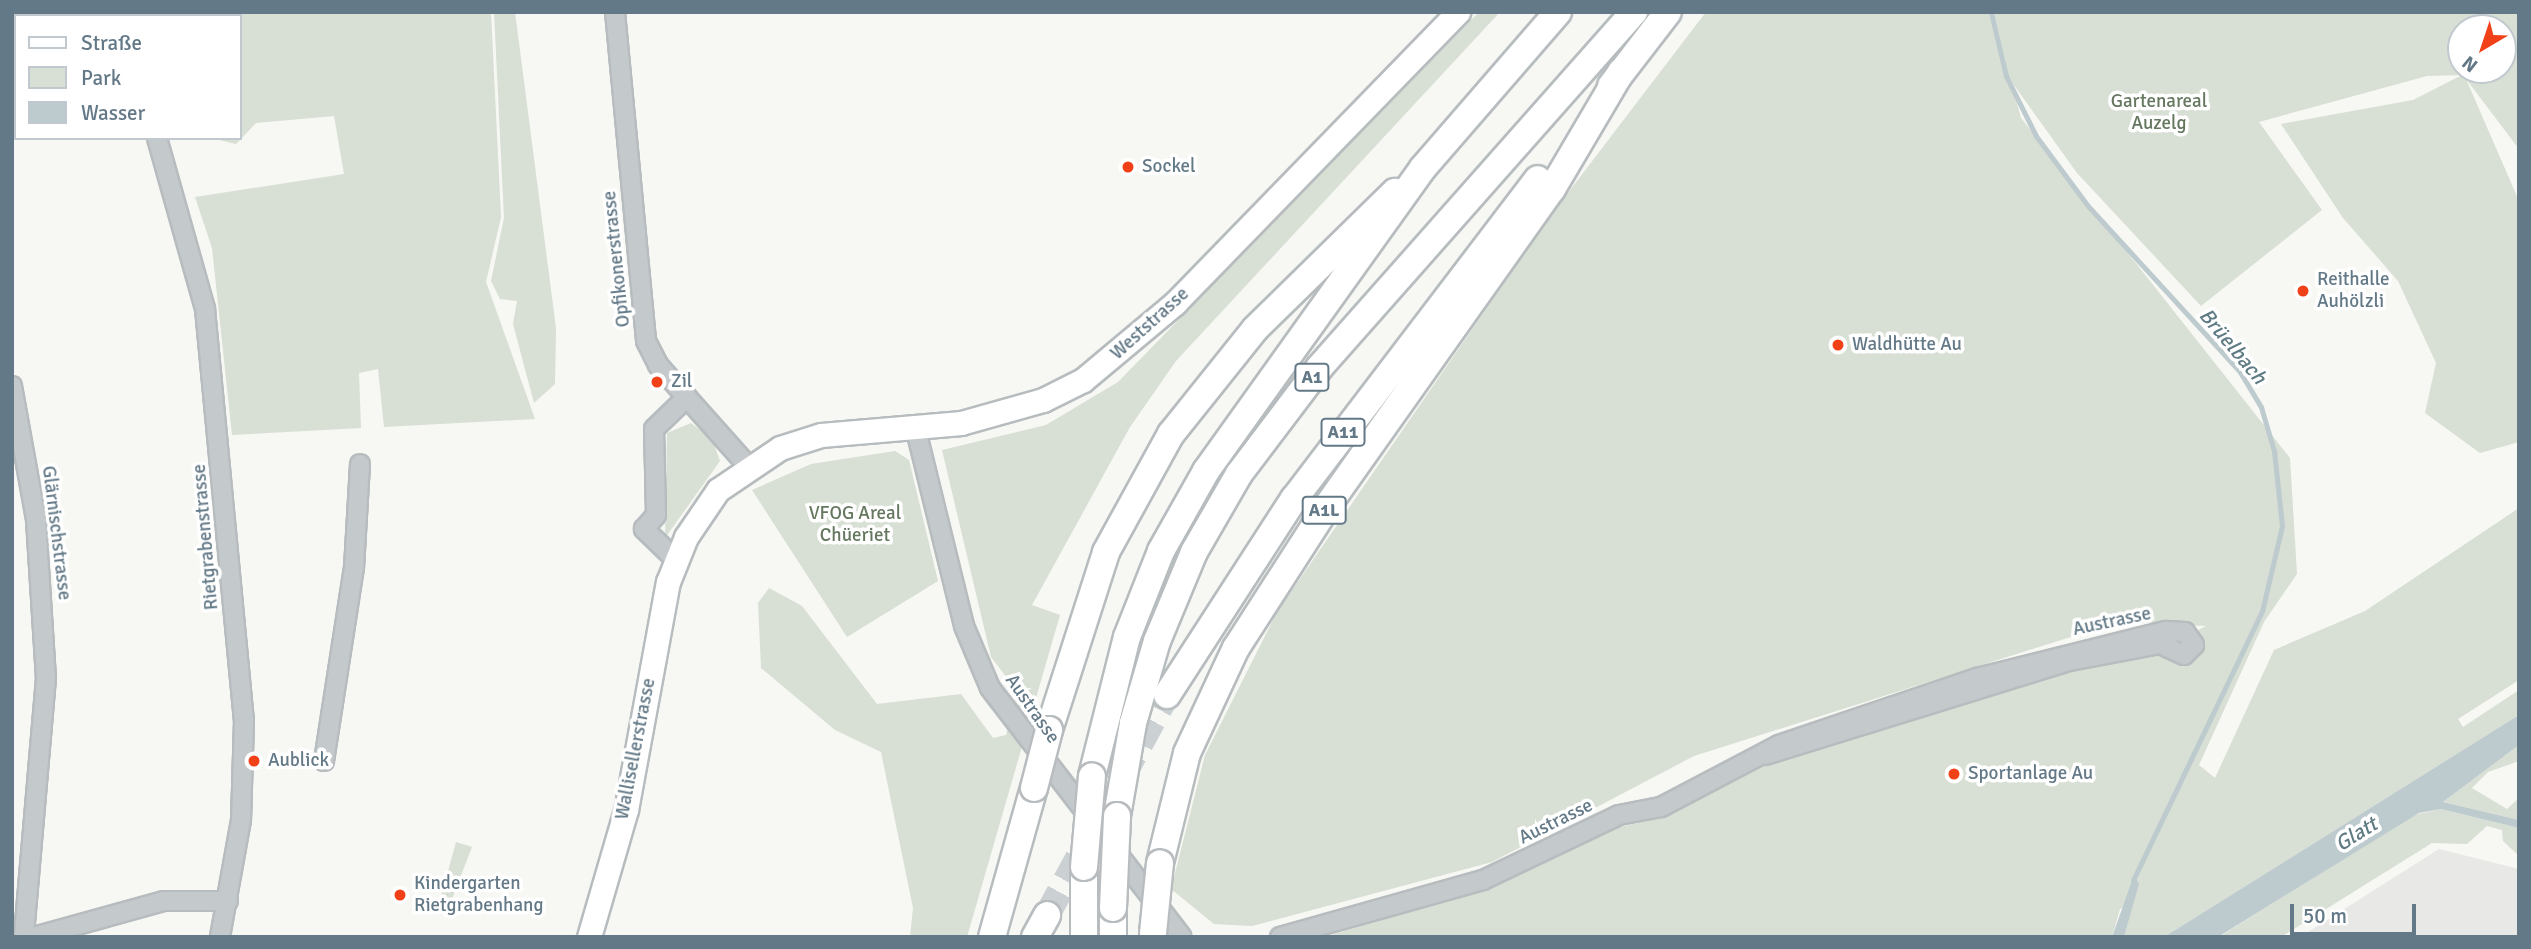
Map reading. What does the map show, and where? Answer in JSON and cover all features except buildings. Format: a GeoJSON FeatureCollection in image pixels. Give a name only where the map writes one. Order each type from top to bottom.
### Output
{"type":"FeatureCollection","features":[{"type":"Feature","properties":{"kind":"highway","name":"A1"},"geometry":{"type":"LineString","coordinates":[[1084,937],[1084,867],[1092,776],[1127,637],[1182,510],[1257,394],[1423,168],[1558,12]]}},
{"type":"Feature","properties":{"kind":"highway","name":"A1"},"geometry":{"type":"LineString","coordinates":[[1113,937],[1117,816],[1133,723],[1157,641],[1194,552],[1239,474],[1320,367],[1634,12]]}},
{"type":"Feature","properties":{"kind":"highway","name":"A1L"},"geometry":{"type":"LineString","coordinates":[[1536,181],[1668,12]]}},
{"type":"Feature","properties":{"kind":"highway","name":"A1L"},"geometry":{"type":"LineString","coordinates":[[1153,935],[1160,863],[1186,753],[1229,659],[1335,494],[1552,189],[1621,72]]}},
{"type":"Feature","properties":{"kind":"highway"},"geometry":{"type":"LineString","coordinates":[[992,937],[1049,730],[1102,563],[1171,434],[1285,296],[1423,168]]}},
{"type":"Feature","properties":{"kind":"highway","name":"A11"},"geometry":{"type":"LineString","coordinates":[[1167,695],[1307,481],[1536,181]]}},
{"type":"Feature","properties":{"kind":"main road","name":"Weststrasse"},"geometry":{"type":"LineString","coordinates":[[748,466],[821,435],[1000,414],[1064,391],[1107,364],[1290,190],[1458,12]]}},
{"type":"Feature","properties":{"kind":"main road","name":"Wallisellerstrasse"},"geometry":{"type":"LineString","coordinates":[[589,937],[626,810],[660,612],[676,560],[718,490],[748,466]]}},
{"type":"Feature","properties":{"kind":"street","name":"Opfikonerstrasse"},"geometry":{"type":"LineString","coordinates":[[615,12],[646,341],[687,397],[748,466]]}},
{"type":"Feature","properties":{"kind":"street","name":"Rietgrabenstrasse"},"geometry":{"type":"LineString","coordinates":[[158,140],[194,263],[214,392],[244,720],[241,820],[220,937]]}},
{"type":"Feature","properties":{"kind":"street","name":"Glärnischstrasse"},"geometry":{"type":"LineString","coordinates":[[12,386],[36,520],[47,678],[24,937]]}},
{"type":"Feature","properties":{"kind":"street"},"geometry":{"type":"LineString","coordinates":[[676,560],[644,529],[656,516],[654,429],[687,397]]}},
{"type":"Feature","properties":{"kind":"street","name":"Austrasse"},"geometry":{"type":"LineString","coordinates":[[915,426],[964,626],[990,688],[1182,937]]}},
{"type":"Feature","properties":{"kind":"street"},"geometry":{"type":"LineString","coordinates":[[324,761],[354,568],[360,464]]}},
{"type":"Feature","properties":{"kind":"street","name":"Austrasse"},"geometry":{"type":"LineString","coordinates":[[1280,937],[1483,880],[1802,736],[2066,653],[2166,631],[2185,632],[2194,645],[2184,655],[2160,644],[2068,662],[1765,755]]}},
{"type":"Feature","properties":{"kind":"street"},"geometry":{"type":"LineString","coordinates":[[34,937],[164,901],[228,901]]}},
{"type":"Feature","properties":{"kind":"shaded area"},"geometry":{"type":"Polygon","coordinates":[[[2439,849],[2519,869],[2519,937],[2300,937],[2439,849]]]}},
{"type":"Feature","properties":{"kind":"green space"},"geometry":{"type":"Polygon","coordinates":[[[114,12],[491,12],[501,217],[486,282],[535,419],[384,427],[378,369],[359,373],[361,428],[232,435],[212,248],[195,197],[344,174],[334,116],[256,123],[242,138],[242,14],[114,12]]]}},
{"type":"Feature","properties":{"kind":"green space"},"geometry":{"type":"Polygon","coordinates":[[[494,12],[515,12],[556,328],[555,384],[534,403],[513,324],[517,301],[500,299],[491,281],[504,218],[494,12]]]}},
{"type":"Feature","properties":{"kind":"green space"},"geometry":{"type":"Polygon","coordinates":[[[1479,12],[1500,12],[1176,361],[1130,427],[1032,605],[1060,615],[967,937],[910,937],[913,908],[881,752],[835,730],[761,668],[758,603],[769,588],[802,606],[877,704],[961,694],[993,738],[1006,735],[1017,691],[991,657],[942,450],[1046,425],[1118,382],[1479,12]]]}},
{"type":"Feature","properties":{"kind":"green space","name":"Gartenareal Auzelg"},"geometry":{"type":"Polygon","coordinates":[[[1706,12],[1990,12],[2006,64],[1994,12],[2519,12],[2519,149],[2470,84],[2517,84],[2517,14],[2447,14],[2447,75],[2427,76],[2259,122],[2322,210],[2201,306],[2077,173],[2011,81],[2021,118],[2290,458],[2297,574],[2264,622],[2199,765],[2215,778],[2274,650],[2365,611],[2519,508],[2519,680],[2458,719],[2463,727],[2519,690],[2519,715],[2164,937],[2124,937],[2133,903],[2120,909],[2112,937],[1325,937],[1483,889],[1620,827],[1664,817],[1673,806],[1782,757],[2038,674],[2156,652],[2206,626],[2118,622],[1694,756],[1492,862],[1252,926],[1214,924],[1171,889],[1205,755],[1277,612],[1551,215],[1706,12]]]}},
{"type":"Feature","properties":{"kind":"green space"},"geometry":{"type":"Polygon","coordinates":[[[2447,83],[2468,84],[2519,201],[2519,442],[2480,453],[2425,413],[2436,363],[2398,281],[2343,218],[2281,124],[2413,100],[2447,83]]]}},
{"type":"Feature","properties":{"kind":"green space"},"geometry":{"type":"Polygon","coordinates":[[[219,140],[240,140],[236,144],[219,140]]]}},
{"type":"Feature","properties":{"kind":"green space"},"geometry":{"type":"Polygon","coordinates":[[[691,423],[712,439],[720,461],[665,538],[667,433],[691,423]]]}},
{"type":"Feature","properties":{"kind":"green space","name":"VFOG Areal Chüeriet"},"geometry":{"type":"Polygon","coordinates":[[[895,451],[909,460],[938,581],[847,637],[752,490],[811,464],[895,451]]]}},
{"type":"Feature","properties":{"kind":"green space"},"geometry":{"type":"Polygon","coordinates":[[[2519,745],[2519,761],[2488,772],[2472,788],[2507,809],[2519,798],[2519,820],[2443,802],[2519,745]]]}},
{"type":"Feature","properties":{"kind":"green space"},"geometry":{"type":"Polygon","coordinates":[[[2441,809],[2519,828],[2519,856],[2503,841],[2502,830],[2487,826],[2467,844],[2432,843],[2281,937],[2219,937],[2414,815],[2441,809]]]}},
{"type":"Feature","properties":{"kind":"green space"},"geometry":{"type":"Polygon","coordinates":[[[456,842],[472,847],[447,912],[438,908],[456,842]]]}},
{"type":"Feature","properties":{"kind":"water","name":"Glatt"},"geometry":{"type":"Polygon","coordinates":[[[2519,715],[2519,745],[2443,802],[2519,820],[2519,828],[2441,809],[2419,813],[2218,937],[2164,937],[2519,715]]]}},
{"type":"Feature","properties":{"kind":"water"},"geometry":{"type":"Polygon","coordinates":[[[2134,875],[2139,884],[2124,937],[2112,937],[2134,875]]]}},
{"type":"Feature","properties":{"kind":"waterway","name":"Brüelbach"},"geometry":{"type":"LineString","coordinates":[[1991,12],[2006,76],[2036,136],[2088,206],[2240,372],[2261,407],[2274,451],[2282,526],[2262,611],[2133,880]]}},
{"type":"Feature","properties":{"kind":"tunnel"},"geometry":{"type":"LineString","coordinates":[[1047,915],[1167,695]]}},
{"type":"Feature","properties":{"kind":"place","name":"Sockel"},"geometry":{"type":"Point","coordinates":[1128,167]}},
{"type":"Feature","properties":{"kind":"place","name":"Reithalle Auhölzli"},"geometry":{"type":"Point","coordinates":[2303,291]}},
{"type":"Feature","properties":{"kind":"place","name":"Waldhütte Au"},"geometry":{"type":"Point","coordinates":[1838,345]}},
{"type":"Feature","properties":{"kind":"place","name":"Zil"},"geometry":{"type":"Point","coordinates":[657,382]}},
{"type":"Feature","properties":{"kind":"place","name":"Aublick"},"geometry":{"type":"Point","coordinates":[254,761]}},
{"type":"Feature","properties":{"kind":"place","name":"Sportanlage Au"},"geometry":{"type":"Point","coordinates":[1954,774]}},
{"type":"Feature","properties":{"kind":"place","name":"Kindergarten Rietgrabenhang"},"geometry":{"type":"Point","coordinates":[400,895]}}]}
